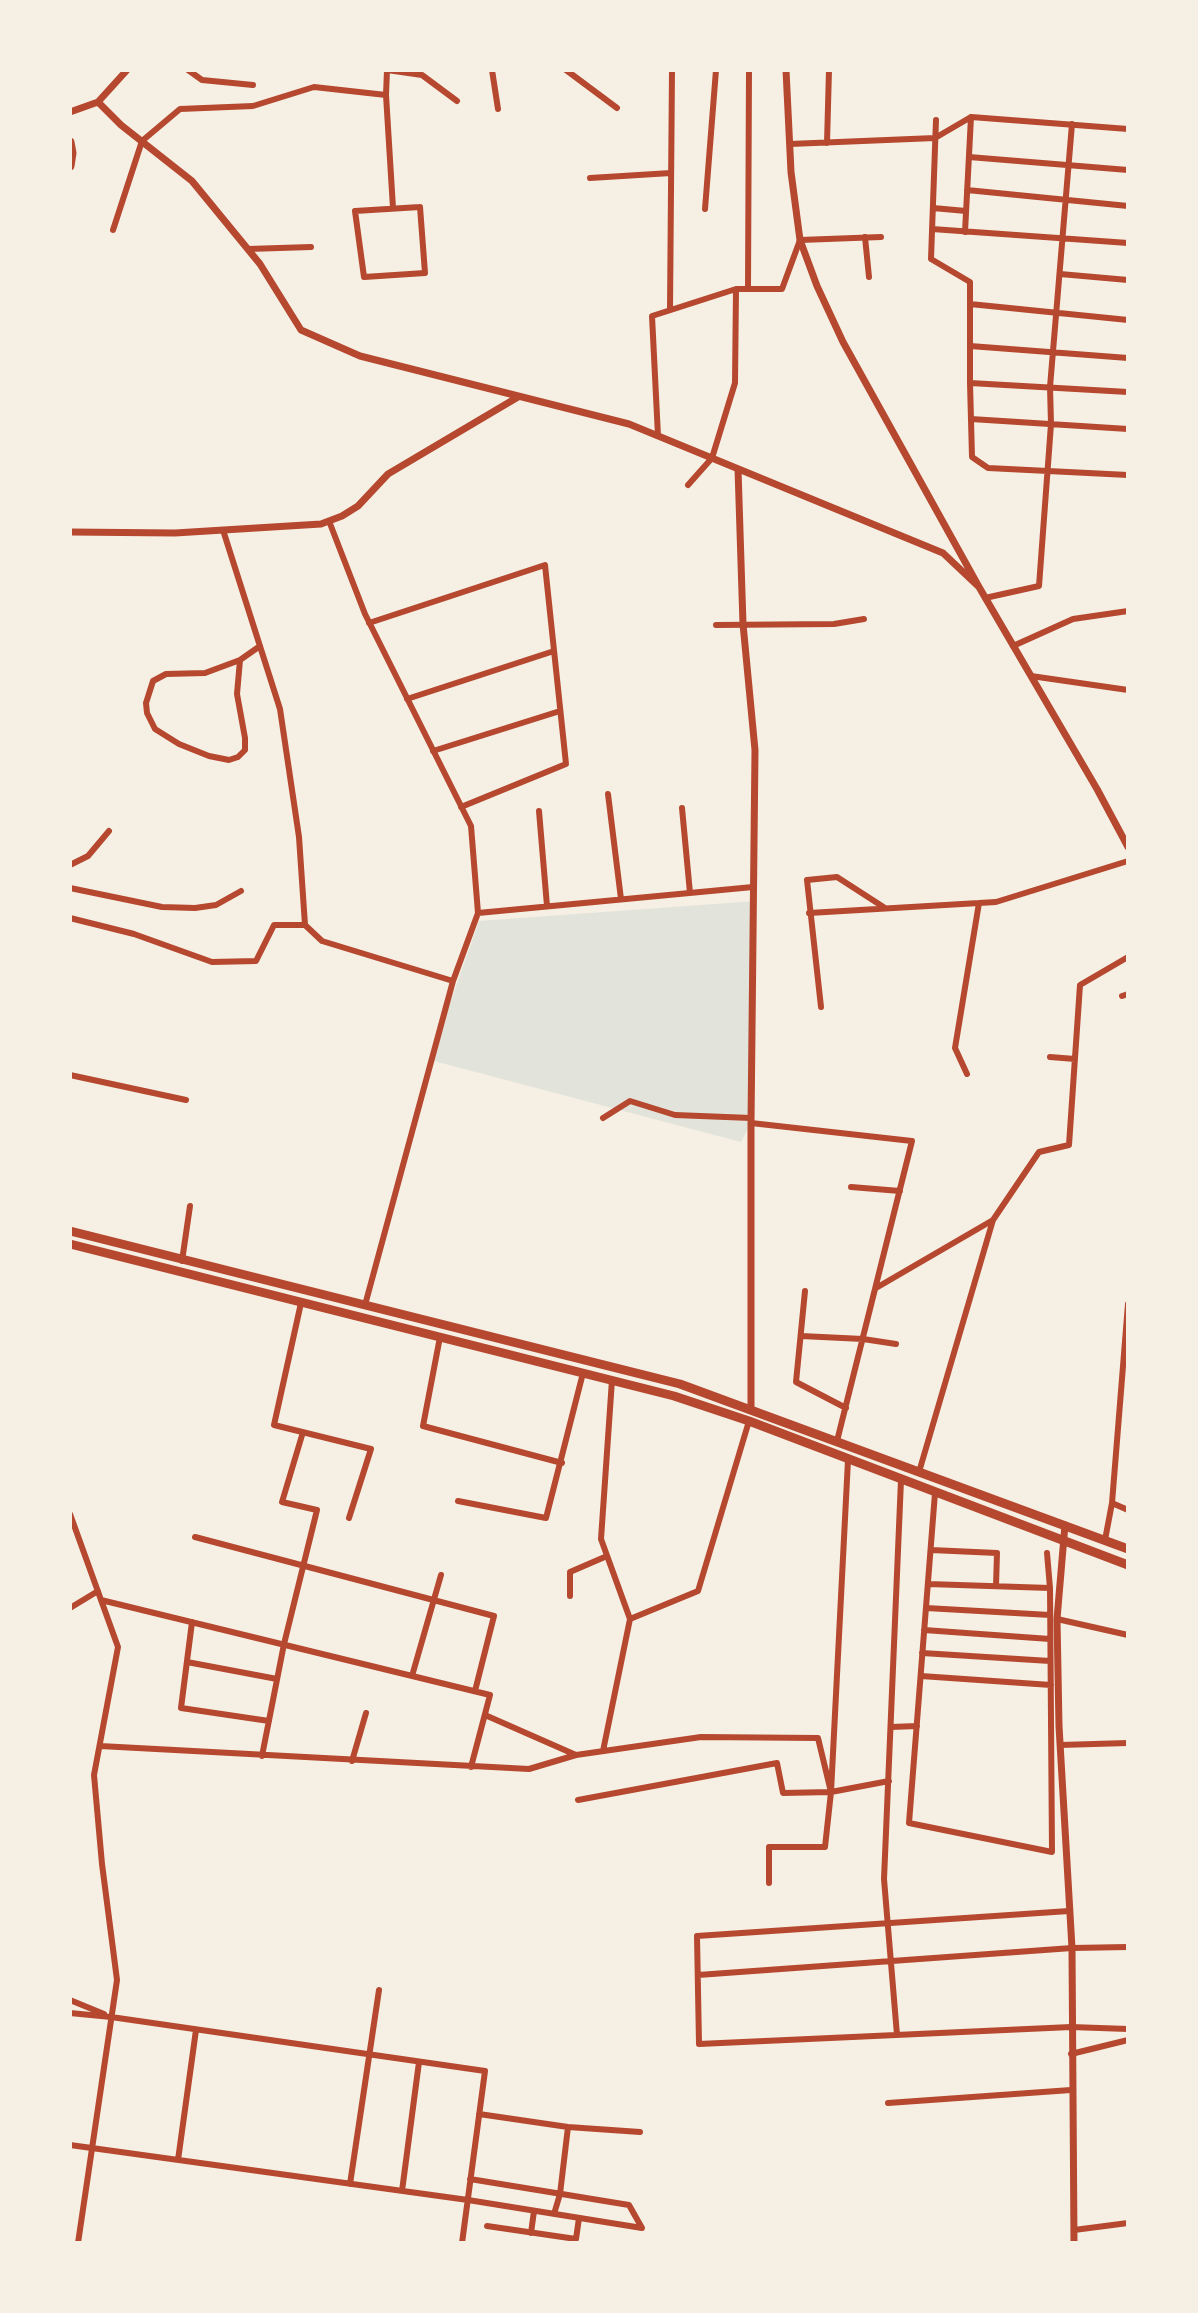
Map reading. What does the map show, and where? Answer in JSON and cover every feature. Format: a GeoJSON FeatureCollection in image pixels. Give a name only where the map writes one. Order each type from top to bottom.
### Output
{"type":"FeatureCollection","features":[{"type":"Feature","properties":{"kind":"main road"},"geometry":{"type":"LineString","coordinates":[[70,142],[70,166]]}},
{"type":"Feature","properties":{"kind":"main road"},"geometry":{"type":"LineString","coordinates":[[70,1231],[680,1384],[1128,1549]]}},
{"type":"Feature","properties":{"kind":"main road"},"geometry":{"type":"LineString","coordinates":[[70,1244],[674,1396],[749,1421],[1128,1565]]}},
{"type":"Feature","properties":{"kind":"street"},"geometry":{"type":"LineString","coordinates":[[70,112],[98,102],[127,70]]}},
{"type":"Feature","properties":{"kind":"street"},"geometry":{"type":"LineString","coordinates":[[188,70],[202,80],[253,85]]}},
{"type":"Feature","properties":{"kind":"street"},"geometry":{"type":"LineString","coordinates":[[393,208],[387,70],[422,75],[457,101]]}},
{"type":"Feature","properties":{"kind":"street"},"geometry":{"type":"LineString","coordinates":[[492,70],[498,109]]}},
{"type":"Feature","properties":{"kind":"street"},"geometry":{"type":"LineString","coordinates":[[566,70],[617,108]]}},
{"type":"Feature","properties":{"kind":"street"},"geometry":{"type":"LineString","coordinates":[[670,310],[672,70]]}},
{"type":"Feature","properties":{"kind":"street"},"geometry":{"type":"LineString","coordinates":[[705,209],[716,70]]}},
{"type":"Feature","properties":{"kind":"street"},"geometry":{"type":"LineString","coordinates":[[748,289],[749,70]]}},
{"type":"Feature","properties":{"kind":"street"},"geometry":{"type":"LineString","coordinates":[[786,70],[800,240],[843,342],[1128,847]]}},
{"type":"Feature","properties":{"kind":"street"},"geometry":{"type":"LineString","coordinates":[[827,143],[829,70]]}},
{"type":"Feature","properties":{"kind":"street"},"geometry":{"type":"LineString","coordinates":[[113,230],[142,141],[180,109],[253,106],[314,87],[386,95]]}},
{"type":"Feature","properties":{"kind":"street"},"geometry":{"type":"LineString","coordinates":[[98,102],[192,181],[260,264],[301,330],[360,356],[629,424],[943,553],[979,587]]}},
{"type":"Feature","properties":{"kind":"street"},"geometry":{"type":"LineString","coordinates":[[790,144],[935,138],[971,117],[1128,129]]}},
{"type":"Feature","properties":{"kind":"street"},"geometry":{"type":"LineString","coordinates":[[965,232],[971,117]]}},
{"type":"Feature","properties":{"kind":"street"},"geometry":{"type":"LineString","coordinates":[[936,120],[931,259],[970,282],[972,457],[988,468],[1128,475]]}},
{"type":"Feature","properties":{"kind":"street"},"geometry":{"type":"LineString","coordinates":[[985,598],[1039,586],[1049,471],[1050,387],[1072,124]]}},
{"type":"Feature","properties":{"kind":"street"},"geometry":{"type":"LineString","coordinates":[[969,157],[1128,170]]}},
{"type":"Feature","properties":{"kind":"street"},"geometry":{"type":"LineString","coordinates":[[590,178],[671,173]]}},
{"type":"Feature","properties":{"kind":"street"},"geometry":{"type":"LineString","coordinates":[[967,190],[1128,206]]}},
{"type":"Feature","properties":{"kind":"street"},"geometry":{"type":"LineString","coordinates":[[420,207],[425,273],[364,277],[355,211],[393,208],[420,207]]}},
{"type":"Feature","properties":{"kind":"street"},"geometry":{"type":"LineString","coordinates":[[933,208],[966,211]]}},
{"type":"Feature","properties":{"kind":"street"},"geometry":{"type":"LineString","coordinates":[[932,229],[1128,243]]}},
{"type":"Feature","properties":{"kind":"street"},"geometry":{"type":"LineString","coordinates":[[865,237],[869,277]]}},
{"type":"Feature","properties":{"kind":"street"},"geometry":{"type":"LineString","coordinates":[[800,240],[881,237]]}},
{"type":"Feature","properties":{"kind":"street"},"geometry":{"type":"LineString","coordinates":[[658,436],[652,316],[736,289],[782,289],[800,240]]}},
{"type":"Feature","properties":{"kind":"street"},"geometry":{"type":"LineString","coordinates":[[248,249],[311,247]]}},
{"type":"Feature","properties":{"kind":"street"},"geometry":{"type":"LineString","coordinates":[[1060,274],[1128,280]]}},
{"type":"Feature","properties":{"kind":"street"},"geometry":{"type":"LineString","coordinates":[[688,485],[712,458],[735,383],[736,289]]}},
{"type":"Feature","properties":{"kind":"street"},"geometry":{"type":"LineString","coordinates":[[970,304],[1128,320]]}},
{"type":"Feature","properties":{"kind":"street"},"geometry":{"type":"LineString","coordinates":[[970,346],[1128,358]]}},
{"type":"Feature","properties":{"kind":"street"},"geometry":{"type":"LineString","coordinates":[[970,383],[1128,392]]}},
{"type":"Feature","properties":{"kind":"street"},"geometry":{"type":"LineString","coordinates":[[70,532],[175,533],[321,524],[358,506],[388,474],[518,397]]}},
{"type":"Feature","properties":{"kind":"street"},"geometry":{"type":"LineString","coordinates":[[971,419],[1128,429]]}},
{"type":"Feature","properties":{"kind":"street"},"geometry":{"type":"LineString","coordinates":[[738,469],[743,624],[755,750],[751,1408]]}},
{"type":"Feature","properties":{"kind":"street"},"geometry":{"type":"LineString","coordinates":[[329,521],[369,623],[471,826],[478,913],[453,981],[365,1305]]}},
{"type":"Feature","properties":{"kind":"street"},"geometry":{"type":"LineString","coordinates":[[223,530],[280,709],[299,837],[305,925],[322,941],[453,981]]}},
{"type":"Feature","properties":{"kind":"street"},"geometry":{"type":"LineString","coordinates":[[369,623],[545,565],[566,764],[461,807]]}},
{"type":"Feature","properties":{"kind":"street"},"geometry":{"type":"LineString","coordinates":[[1013,646],[1073,619],[1128,611]]}},
{"type":"Feature","properties":{"kind":"street"},"geometry":{"type":"LineString","coordinates":[[716,625],[834,624],[864,619]]}},
{"type":"Feature","properties":{"kind":"street"},"geometry":{"type":"LineString","coordinates":[[240,660],[237,694],[245,750],[238,757],[229,760],[209,756],[179,744],[155,729],[146,703],[153,681],[166,674],[205,673],[240,660],[260,646]]}},
{"type":"Feature","properties":{"kind":"street"},"geometry":{"type":"LineString","coordinates":[[407,699],[554,651]]}},
{"type":"Feature","properties":{"kind":"street"},"geometry":{"type":"LineString","coordinates":[[1031,676],[1128,690]]}},
{"type":"Feature","properties":{"kind":"street"},"geometry":{"type":"LineString","coordinates":[[433,751],[560,711]]}},
{"type":"Feature","properties":{"kind":"street"},"geometry":{"type":"LineString","coordinates":[[608,794],[621,899]]}},
{"type":"Feature","properties":{"kind":"street"},"geometry":{"type":"LineString","coordinates":[[682,808],[690,893]]}},
{"type":"Feature","properties":{"kind":"street"},"geometry":{"type":"LineString","coordinates":[[539,811],[547,906]]}},
{"type":"Feature","properties":{"kind":"street"},"geometry":{"type":"LineString","coordinates":[[70,865],[88,856],[109,831]]}},
{"type":"Feature","properties":{"kind":"street"},"geometry":{"type":"LineString","coordinates":[[809,913],[996,902],[1128,861]]}},
{"type":"Feature","properties":{"kind":"street"},"geometry":{"type":"LineString","coordinates":[[821,1007],[807,880],[837,877],[885,908]]}},
{"type":"Feature","properties":{"kind":"street"},"geometry":{"type":"LineString","coordinates":[[478,913],[753,887]]}},
{"type":"Feature","properties":{"kind":"street"},"geometry":{"type":"LineString","coordinates":[[70,888],[129,902],[173,908],[216,905],[241,891]]}},
{"type":"Feature","properties":{"kind":"street"},"geometry":{"type":"LineString","coordinates":[[967,1074],[955,1048],[979,903]]}},
{"type":"Feature","properties":{"kind":"street"},"geometry":{"type":"LineString","coordinates":[[70,918],[134,934],[212,962],[256,961],[274,925],[305,925]]}},
{"type":"Feature","properties":{"kind":"street"},"geometry":{"type":"LineString","coordinates":[[919,1472],[993,1220],[1039,1152],[1069,1145],[1080,985],[1128,957]]}},
{"type":"Feature","properties":{"kind":"street"},"geometry":{"type":"LineString","coordinates":[[1050,1057],[1075,1059]]}},
{"type":"Feature","properties":{"kind":"street"},"geometry":{"type":"LineString","coordinates":[[70,1075],[186,1100]]}},
{"type":"Feature","properties":{"kind":"street"},"geometry":{"type":"LineString","coordinates":[[603,1118],[630,1101],[675,1115],[751,1120],[912,1141],[837,1441]]}},
{"type":"Feature","properties":{"kind":"street"},"geometry":{"type":"LineString","coordinates":[[851,1187],[900,1191]]}},
{"type":"Feature","properties":{"kind":"street"},"geometry":{"type":"LineString","coordinates":[[182,1261],[190,1206]]}},
{"type":"Feature","properties":{"kind":"street"},"geometry":{"type":"LineString","coordinates":[[876,1288],[993,1220]]}},
{"type":"Feature","properties":{"kind":"street"},"geometry":{"type":"LineString","coordinates":[[805,1291],[796,1382],[846,1408]]}},
{"type":"Feature","properties":{"kind":"street"},"geometry":{"type":"LineString","coordinates":[[301,1303],[274,1425],[371,1449],[349,1518]]}},
{"type":"Feature","properties":{"kind":"street"},"geometry":{"type":"LineString","coordinates":[[1105,1540],[1112,1503],[1128,1304]]}},
{"type":"Feature","properties":{"kind":"street"},"geometry":{"type":"LineString","coordinates":[[801,1336],[896,1344]]}},
{"type":"Feature","properties":{"kind":"street"},"geometry":{"type":"LineString","coordinates":[[440,1337],[423,1426],[562,1463]]}},
{"type":"Feature","properties":{"kind":"street"},"geometry":{"type":"LineString","coordinates":[[458,1501],[546,1518],[583,1373]]}},
{"type":"Feature","properties":{"kind":"street"},"geometry":{"type":"LineString","coordinates":[[603,1751],[630,1619],[601,1539],[612,1380]]}},
{"type":"Feature","properties":{"kind":"street"},"geometry":{"type":"LineString","coordinates":[[630,1619],[698,1591],[749,1421]]}},
{"type":"Feature","properties":{"kind":"street"},"geometry":{"type":"LineString","coordinates":[[262,1756],[284,1644],[317,1510],[282,1502],[303,1432]]}},
{"type":"Feature","properties":{"kind":"street"},"geometry":{"type":"LineString","coordinates":[[769,1883],[769,1847],[825,1847],[831,1792],[848,1460]]}},
{"type":"Feature","properties":{"kind":"street"},"geometry":{"type":"LineString","coordinates":[[897,2035],[884,1879],[901,1480]]}},
{"type":"Feature","properties":{"kind":"street"},"geometry":{"type":"LineString","coordinates":[[935,1493],[909,1823],[1052,1852],[1050,1639],[1065,1525]]}},
{"type":"Feature","properties":{"kind":"street"},"geometry":{"type":"LineString","coordinates":[[1112,1503],[1128,1510]]}},
{"type":"Feature","properties":{"kind":"street"},"geometry":{"type":"LineString","coordinates":[[70,1514],[118,1647],[94,1775],[117,1980],[78,2243]]}},
{"type":"Feature","properties":{"kind":"street"},"geometry":{"type":"LineString","coordinates":[[195,1537],[494,1616],[475,1691]]}},
{"type":"Feature","properties":{"kind":"street"},"geometry":{"type":"LineString","coordinates":[[70,1538],[79,1540]]}},
{"type":"Feature","properties":{"kind":"street"},"geometry":{"type":"LineString","coordinates":[[931,1550],[997,1553],[996,1586]]}},
{"type":"Feature","properties":{"kind":"street"},"geometry":{"type":"LineString","coordinates":[[1047,1553],[1072,1948],[1074,2243]]}},
{"type":"Feature","properties":{"kind":"street"},"geometry":{"type":"LineString","coordinates":[[570,1596],[570,1572],[607,1556]]}},
{"type":"Feature","properties":{"kind":"street"},"geometry":{"type":"LineString","coordinates":[[412,1676],[441,1575]]}},
{"type":"Feature","properties":{"kind":"street"},"geometry":{"type":"LineString","coordinates":[[928,1584],[1050,1588]]}},
{"type":"Feature","properties":{"kind":"street"},"geometry":{"type":"LineString","coordinates":[[70,1608],[98,1591]]}},
{"type":"Feature","properties":{"kind":"street"},"geometry":{"type":"LineString","coordinates":[[101,1600],[490,1695],[471,1767]]}},
{"type":"Feature","properties":{"kind":"street"},"geometry":{"type":"LineString","coordinates":[[926,1608],[1053,1617],[1128,1635]]}},
{"type":"Feature","properties":{"kind":"street"},"geometry":{"type":"LineString","coordinates":[[192,1622],[181,1708],[269,1721]]}},
{"type":"Feature","properties":{"kind":"street"},"geometry":{"type":"LineString","coordinates":[[924,1630],[1050,1639]]}},
{"type":"Feature","properties":{"kind":"street"},"geometry":{"type":"LineString","coordinates":[[922,1653],[1050,1661]]}},
{"type":"Feature","properties":{"kind":"street"},"geometry":{"type":"LineString","coordinates":[[187,1662],[277,1679]]}},
{"type":"Feature","properties":{"kind":"street"},"geometry":{"type":"LineString","coordinates":[[921,1676],[1051,1685]]}},
{"type":"Feature","properties":{"kind":"street"},"geometry":{"type":"LineString","coordinates":[[352,1761],[366,1713]]}},
{"type":"Feature","properties":{"kind":"street"},"geometry":{"type":"LineString","coordinates":[[485,1715],[576,1755]]}},
{"type":"Feature","properties":{"kind":"street"},"geometry":{"type":"LineString","coordinates":[[891,1727],[917,1726]]}},
{"type":"Feature","properties":{"kind":"street"},"geometry":{"type":"LineString","coordinates":[[100,1746],[529,1769],[576,1755],[701,1737],[818,1738],[831,1792]]}},
{"type":"Feature","properties":{"kind":"street"},"geometry":{"type":"LineString","coordinates":[[1060,1745],[1128,1743]]}},
{"type":"Feature","properties":{"kind":"street"},"geometry":{"type":"LineString","coordinates":[[578,1800],[777,1763],[783,1793],[831,1792],[889,1781]]}},
{"type":"Feature","properties":{"kind":"street"},"geometry":{"type":"LineString","coordinates":[[1069,1911],[697,1936],[699,2044],[1071,2027],[1128,2029]]}},
{"type":"Feature","properties":{"kind":"street"},"geometry":{"type":"LineString","coordinates":[[698,1975],[1072,1948],[1128,1947]]}},
{"type":"Feature","properties":{"kind":"street"},"geometry":{"type":"LineString","coordinates":[[350,2184],[379,1990]]}},
{"type":"Feature","properties":{"kind":"street"},"geometry":{"type":"LineString","coordinates":[[70,2000],[111,2017]]}},
{"type":"Feature","properties":{"kind":"street"},"geometry":{"type":"LineString","coordinates":[[70,2013],[485,2071],[462,2243]]}},
{"type":"Feature","properties":{"kind":"street"},"geometry":{"type":"LineString","coordinates":[[178,2160],[196,2030]]}},
{"type":"Feature","properties":{"kind":"street"},"geometry":{"type":"LineString","coordinates":[[1071,2054],[1128,2040]]}},
{"type":"Feature","properties":{"kind":"street"},"geometry":{"type":"LineString","coordinates":[[402,2191],[419,2062]]}},
{"type":"Feature","properties":{"kind":"street"},"geometry":{"type":"LineString","coordinates":[[888,2103],[1071,2090]]}},
{"type":"Feature","properties":{"kind":"street"},"geometry":{"type":"LineString","coordinates":[[479,2114],[568,2127],[640,2132]]}},
{"type":"Feature","properties":{"kind":"street"},"geometry":{"type":"LineString","coordinates":[[554,2214],[560,2194],[568,2127]]}},
{"type":"Feature","properties":{"kind":"street"},"geometry":{"type":"LineString","coordinates":[[70,2145],[468,2200],[642,2228],[629,2205],[470,2179]]}},
{"type":"Feature","properties":{"kind":"street"},"geometry":{"type":"LineString","coordinates":[[531,2233],[534,2211]]}},
{"type":"Feature","properties":{"kind":"street"},"geometry":{"type":"LineString","coordinates":[[487,2226],[576,2239],[579,2218]]}},
{"type":"Feature","properties":{"kind":"street"},"geometry":{"type":"LineString","coordinates":[[1074,2230],[1128,2223]]}},
{"type":"Feature","properties":{"kind":"shaded area"},"geometry":{"type":"Polygon","coordinates":[[[756,901],[751,1123],[741,1142],[430,1060],[479,921],[756,901]]]}}]}
